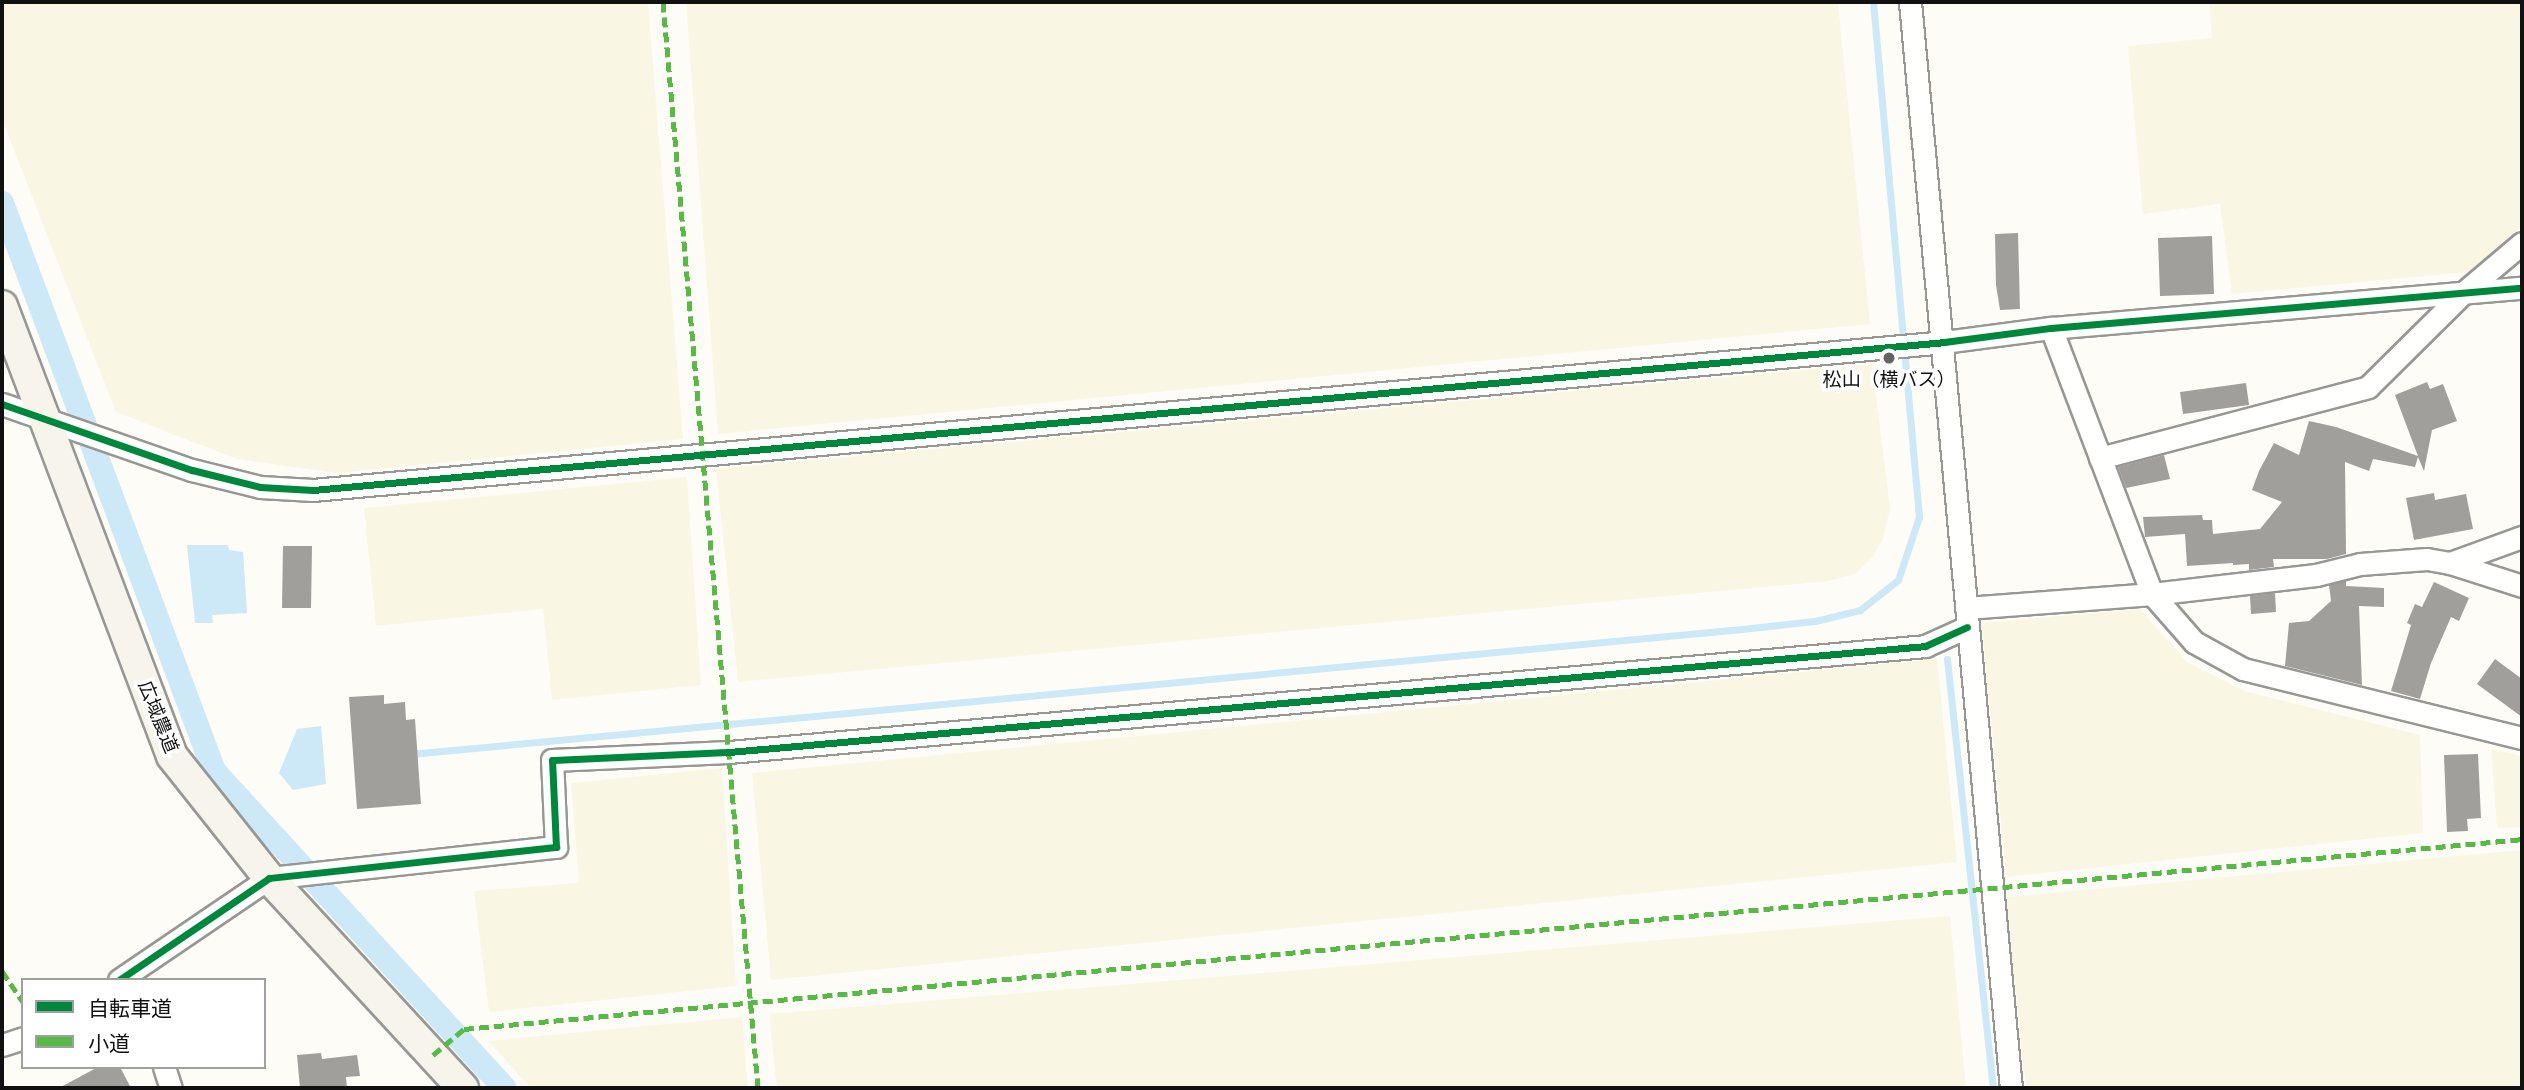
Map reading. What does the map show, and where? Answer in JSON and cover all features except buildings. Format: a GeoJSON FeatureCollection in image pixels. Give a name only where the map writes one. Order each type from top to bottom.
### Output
{"type":"FeatureCollection","features":[{"type":"Feature","properties":{"kind":"street"},"geometry":{"type":"LineString","coordinates":[[1910,2],[1944,342],[2011,1088]]}},
{"type":"Feature","properties":{"kind":"street"},"geometry":{"type":"LineString","coordinates":[[2100,458],[2368,387],[2463,293],[2522,243]]}},
{"type":"Feature","properties":{"kind":"street"},"geometry":{"type":"LineString","coordinates":[[2,404],[192,470],[260,487],[313,490],[1944,342],[2051,328],[2522,288]]}},
{"type":"Feature","properties":{"kind":"street","name":"広域農道"},"geometry":{"type":"LineString","coordinates":[[2,306],[172,756],[269,878],[463,1088]]}},
{"type":"Feature","properties":{"kind":"street"},"geometry":{"type":"LineString","coordinates":[[2051,328],[2152,594],[2194,642],[2243,669],[2522,738]]}},
{"type":"Feature","properties":{"kind":"street"},"geometry":{"type":"LineString","coordinates":[[2450,563],[2522,537]]}},
{"type":"Feature","properties":{"kind":"street"},"geometry":{"type":"LineString","coordinates":[[126,978],[269,878],[556,847],[552,760],[729,752],[1925,646],[1967,618],[2316,576],[2360,564],[2427,559],[2450,563],[2522,586]]}},
{"type":"Feature","properties":{"kind":"street"},"geometry":{"type":"LineString","coordinates":[[2,1045],[21,1039]]}},
{"type":"Feature","properties":{"kind":"street"},"geometry":{"type":"LineString","coordinates":[[165,1069],[171,1088]]}},
{"type":"Feature","properties":{"kind":"shaded area"},"geometry":{"type":"Polygon","coordinates":[[[2,2],[648,2],[683,439],[336,473],[237,459],[116,412],[2,119],[2,2]]]}},
{"type":"Feature","properties":{"kind":"shaded area"},"geometry":{"type":"Polygon","coordinates":[[[686,2],[1838,2],[1870,324],[718,434],[686,2]]]}},
{"type":"Feature","properties":{"kind":"shaded area"},"geometry":{"type":"Polygon","coordinates":[[[2209,2],[2522,2],[2522,226],[2469,272],[2232,294],[2220,204],[2143,214],[2128,46],[2212,38],[2209,2]]]}},
{"type":"Feature","properties":{"kind":"shaded area"},"geometry":{"type":"Polygon","coordinates":[[[1872,364],[1890,508],[1883,539],[1873,557],[1855,574],[1829,581],[738,682],[716,469],[1872,364]]]}},
{"type":"Feature","properties":{"kind":"shaded area"},"geometry":{"type":"Polygon","coordinates":[[[687,477],[701,685],[552,700],[543,609],[376,626],[364,508],[687,477]]]}},
{"type":"Feature","properties":{"kind":"shaded area"},"geometry":{"type":"Polygon","coordinates":[[[2140,609],[2187,662],[2244,691],[2420,735],[2423,833],[2006,877],[1982,623],[2140,609]]]}},
{"type":"Feature","properties":{"kind":"shaded area"},"geometry":{"type":"Polygon","coordinates":[[[1937,659],[1957,862],[771,980],[752,773],[1937,659]]]}},
{"type":"Feature","properties":{"kind":"shaded area"},"geometry":{"type":"Polygon","coordinates":[[[2491,749],[2522,756],[2522,827],[2497,828],[2491,749]]]}},
{"type":"Feature","properties":{"kind":"shaded area"},"geometry":{"type":"Polygon","coordinates":[[[722,768],[736,986],[489,1012],[474,891],[579,883],[571,783],[722,768]]]}},
{"type":"Feature","properties":{"kind":"shaded area"},"geometry":{"type":"Polygon","coordinates":[[[2522,850],[2522,1088],[2026,1088],[2006,897],[2522,850]]]}},
{"type":"Feature","properties":{"kind":"shaded area"},"geometry":{"type":"Polygon","coordinates":[[[1950,916],[1966,1088],[777,1088],[769,1014],[1950,916]]]}},
{"type":"Feature","properties":{"kind":"shaded area"},"geometry":{"type":"Polygon","coordinates":[[[742,1017],[748,1088],[531,1088],[488,1041],[742,1017]]]}},
{"type":"Feature","properties":{"kind":"water"},"geometry":{"type":"Polygon","coordinates":[[[187,545],[228,545],[229,550],[243,552],[247,613],[212,615],[213,623],[195,623],[187,545]]]}},
{"type":"Feature","properties":{"kind":"water"},"geometry":{"type":"Polygon","coordinates":[[[321,726],[326,784],[293,790],[279,773],[297,729],[321,726]]]}},
{"type":"Feature","properties":{"kind":"waterway"},"geometry":{"type":"LineString","coordinates":[[410,754],[1742,629],[1815,621],[1860,610],[1898,580],[1919,517],[1873,2]]}},
{"type":"Feature","properties":{"kind":"waterway"},"geometry":{"type":"LineString","coordinates":[[2,203],[214,771],[504,1088]]}},
{"type":"Feature","properties":{"kind":"waterway"},"geometry":{"type":"LineString","coordinates":[[1947,659],[1993,1088]]}},
{"type":"Feature","properties":{"kind":"marked path"},"geometry":{"type":"LineString","coordinates":[[663,2],[758,1088]]}},
{"type":"Feature","properties":{"kind":"marked path"},"geometry":{"type":"LineString","coordinates":[[433,1055],[464,1029],[2522,839]]}},
{"type":"Feature","properties":{"kind":"marked path"},"geometry":{"type":"LineString","coordinates":[[2,971],[21,999]]}},
{"type":"Feature","properties":{"kind":"cycle path"},"geometry":{"type":"LineString","coordinates":[[2,404],[192,470],[260,487],[313,490],[1944,342],[2051,328],[2522,288]]}},
{"type":"Feature","properties":{"kind":"cycle path"},"geometry":{"type":"LineString","coordinates":[[122,978],[269,878],[556,847],[552,760],[729,752],[1925,646],[1967,627]]}},
{"type":"Feature","properties":{"kind":"place","name":"松山（横バス）"},"geometry":{"type":"Point","coordinates":[1889,358]}}]}
